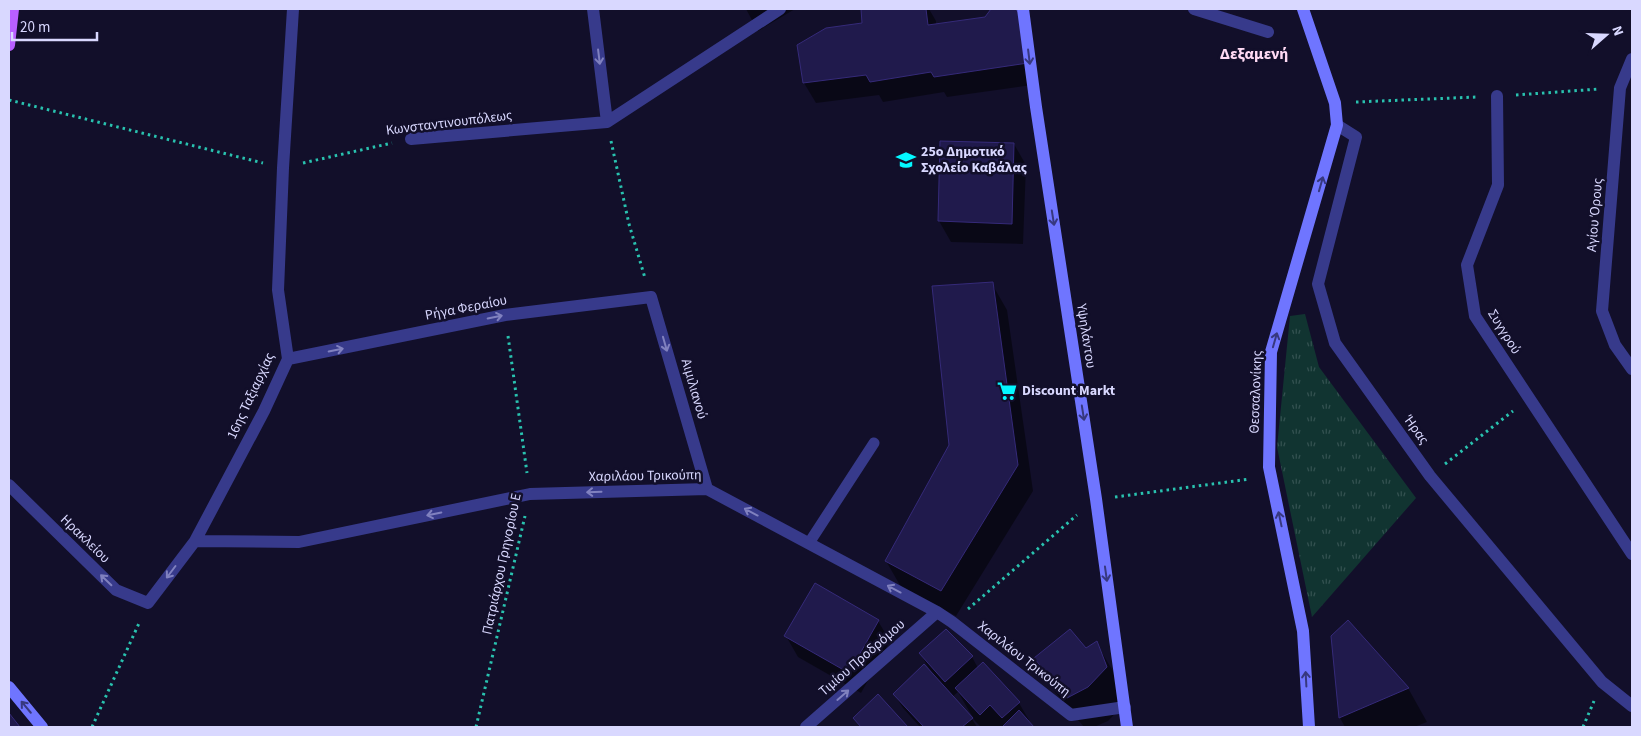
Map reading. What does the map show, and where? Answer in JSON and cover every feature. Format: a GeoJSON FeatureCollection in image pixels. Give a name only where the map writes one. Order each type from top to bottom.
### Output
{"type":"FeatureCollection","features":[{"type":"Feature","properties":{"kind":"main road"},"geometry":{"type":"LineString","coordinates":[[9,45],[13,9]]}},
{"type":"Feature","properties":{"kind":"street","name":"16ης Ταξιαρχίας"},"geometry":{"type":"LineString","coordinates":[[148,603],[195,541],[264,411],[288,360],[278,290],[283,168],[293,9]]}},
{"type":"Feature","properties":{"kind":"street"},"geometry":{"type":"LineString","coordinates":[[593,9],[607,122]]}},
{"type":"Feature","properties":{"kind":"street","name":"Κωνσταντινουπόλεως"},"geometry":{"type":"LineString","coordinates":[[411,139],[607,122],[780,9]]}},
{"type":"Feature","properties":{"kind":"street","name":"Υψηλάντου"},"geometry":{"type":"LineString","coordinates":[[1023,9],[1096,499],[1127,727]]}},
{"type":"Feature","properties":{"kind":"street"},"geometry":{"type":"LineString","coordinates":[[1194,9],[1268,32]]}},
{"type":"Feature","properties":{"kind":"street","name":"Θεσσαλονίκης"},"geometry":{"type":"LineString","coordinates":[[1302,9],[1335,103],[1337,125],[1271,352],[1269,467],[1303,631],[1309,727]]}},
{"type":"Feature","properties":{"kind":"street","name":"Αγίου Όρους"},"geometry":{"type":"LineString","coordinates":[[1632,59],[1620,88],[1602,310],[1615,345],[1632,368]]}},
{"type":"Feature","properties":{"kind":"street","name":"Συγγρού"},"geometry":{"type":"LineString","coordinates":[[1497,96],[1498,185],[1467,265],[1475,316],[1632,554]]}},
{"type":"Feature","properties":{"kind":"street","name":"Ήρας"},"geometry":{"type":"LineString","coordinates":[[1337,125],[1356,137],[1318,284],[1335,342],[1430,476],[1602,682],[1632,706]]}},
{"type":"Feature","properties":{"kind":"street","name":"Ρήγα Φεραίου"},"geometry":{"type":"LineString","coordinates":[[288,360],[505,315],[651,298]]}},
{"type":"Feature","properties":{"kind":"street","name":"Αιμιλιανού"},"geometry":{"type":"LineString","coordinates":[[651,298],[707,489]]}},
{"type":"Feature","properties":{"kind":"street","name":"Ηρακλείου"},"geometry":{"type":"LineString","coordinates":[[9,485],[116,590],[148,603]]}},
{"type":"Feature","properties":{"kind":"street","name":"Χαριλάου Τρικούπη"},"geometry":{"type":"LineString","coordinates":[[195,541],[299,542],[530,494],[707,489],[937,612],[1071,715],[1125,707]]}},
{"type":"Feature","properties":{"kind":"street","name":"Τιμίου Προδρόμου"},"geometry":{"type":"LineString","coordinates":[[806,727],[937,612]]}},
{"type":"Feature","properties":{"kind":"street"},"geometry":{"type":"LineString","coordinates":[[9,686],[42,727]]}},
{"type":"Feature","properties":{"kind":"lane"},"geometry":{"type":"LineString","coordinates":[[809,544],[874,443]]}},
{"type":"Feature","properties":{"kind":"path","name":"Κωνσταντινουπόλεως"},"geometry":{"type":"LineString","coordinates":[[9,100],[283,168],[411,139]]}},
{"type":"Feature","properties":{"kind":"path"},"geometry":{"type":"LineString","coordinates":[[607,122],[629,224],[651,298]]}},
{"type":"Feature","properties":{"kind":"path","name":"Πατριάρχου Γρηγορίου Ε"},"geometry":{"type":"LineString","coordinates":[[476,727],[530,494],[505,315]]}},
{"type":"Feature","properties":{"kind":"path"},"geometry":{"type":"LineString","coordinates":[[1430,476],[1529,398]]}},
{"type":"Feature","properties":{"kind":"path"},"geometry":{"type":"LineString","coordinates":[[92,727],[148,603]]}},
{"type":"Feature","properties":{"kind":"path"},"geometry":{"type":"LineString","coordinates":[[1583,727],[1602,682]]}},
{"type":"Feature","properties":{"kind":"green space"},"geometry":{"type":"Polygon","coordinates":[[[1305,314],[1319,367],[1416,498],[1312,617],[1277,447],[1290,316],[1305,314]]]}},
{"type":"Feature","properties":{"kind":"building"},"geometry":{"type":"Polygon","coordinates":[[[861,9],[926,9],[928,25],[985,17],[991,9],[1015,9],[1019,13],[1028,63],[934,77],[931,72],[870,82],[866,75],[803,83],[797,45],[826,28],[862,23],[861,9]]]}},
{"type":"Feature","properties":{"kind":"building"},"geometry":{"type":"Polygon","coordinates":[[[940,141],[1014,143],[1012,224],[938,221],[940,141]]]}},
{"type":"Feature","properties":{"kind":"building"},"geometry":{"type":"Polygon","coordinates":[[[993,282],[1018,465],[941,591],[885,561],[949,445],[932,286],[993,282]]]}},
{"type":"Feature","properties":{"kind":"building"},"geometry":{"type":"Polygon","coordinates":[[[815,583],[879,620],[849,673],[784,636],[815,583]]]}},
{"type":"Feature","properties":{"kind":"building"},"geometry":{"type":"Polygon","coordinates":[[[1348,620],[1409,688],[1339,718],[1331,636],[1348,620]]]}},
{"type":"Feature","properties":{"kind":"building"},"geometry":{"type":"Polygon","coordinates":[[[946,629],[973,656],[945,682],[919,653],[946,629]]]}},
{"type":"Feature","properties":{"kind":"building"},"geometry":{"type":"Polygon","coordinates":[[[1070,629],[1086,648],[1097,641],[1107,667],[1088,687],[1067,698],[1034,658],[1070,629]]]}},
{"type":"Feature","properties":{"kind":"building"},"geometry":{"type":"Polygon","coordinates":[[[983,662],[1020,702],[1002,718],[990,705],[980,715],[955,688],[983,662]]]}},
{"type":"Feature","properties":{"kind":"building"},"geometry":{"type":"Polygon","coordinates":[[[924,664],[973,718],[962,727],[924,727],[893,694],[924,664]]]}},
{"type":"Feature","properties":{"kind":"building"},"geometry":{"type":"Polygon","coordinates":[[[878,694],[908,727],[861,727],[853,718],[878,694]]]}},
{"type":"Feature","properties":{"kind":"building"},"geometry":{"type":"Polygon","coordinates":[[[1019,710],[1034,727],[1002,727],[1019,710]]]}},
{"type":"Feature","properties":{"kind":"building"},"geometry":{"type":"Polygon","coordinates":[[[9,713],[20,727],[9,727],[9,713]]]}},
{"type":"Feature","properties":{"kind":"place","name":"25ο Δημοτικό Σχολείο Καβάλας"},"geometry":{"type":"Point","coordinates":[906,160]}},
{"type":"Feature","properties":{"kind":"place","name":"Discount Markt"},"geometry":{"type":"Point","coordinates":[1007,391]}},
{"type":"Feature","properties":{"kind":"district","name":"Δεξαμενή"},"geometry":{"type":"Point","coordinates":[1254,54]}}]}
